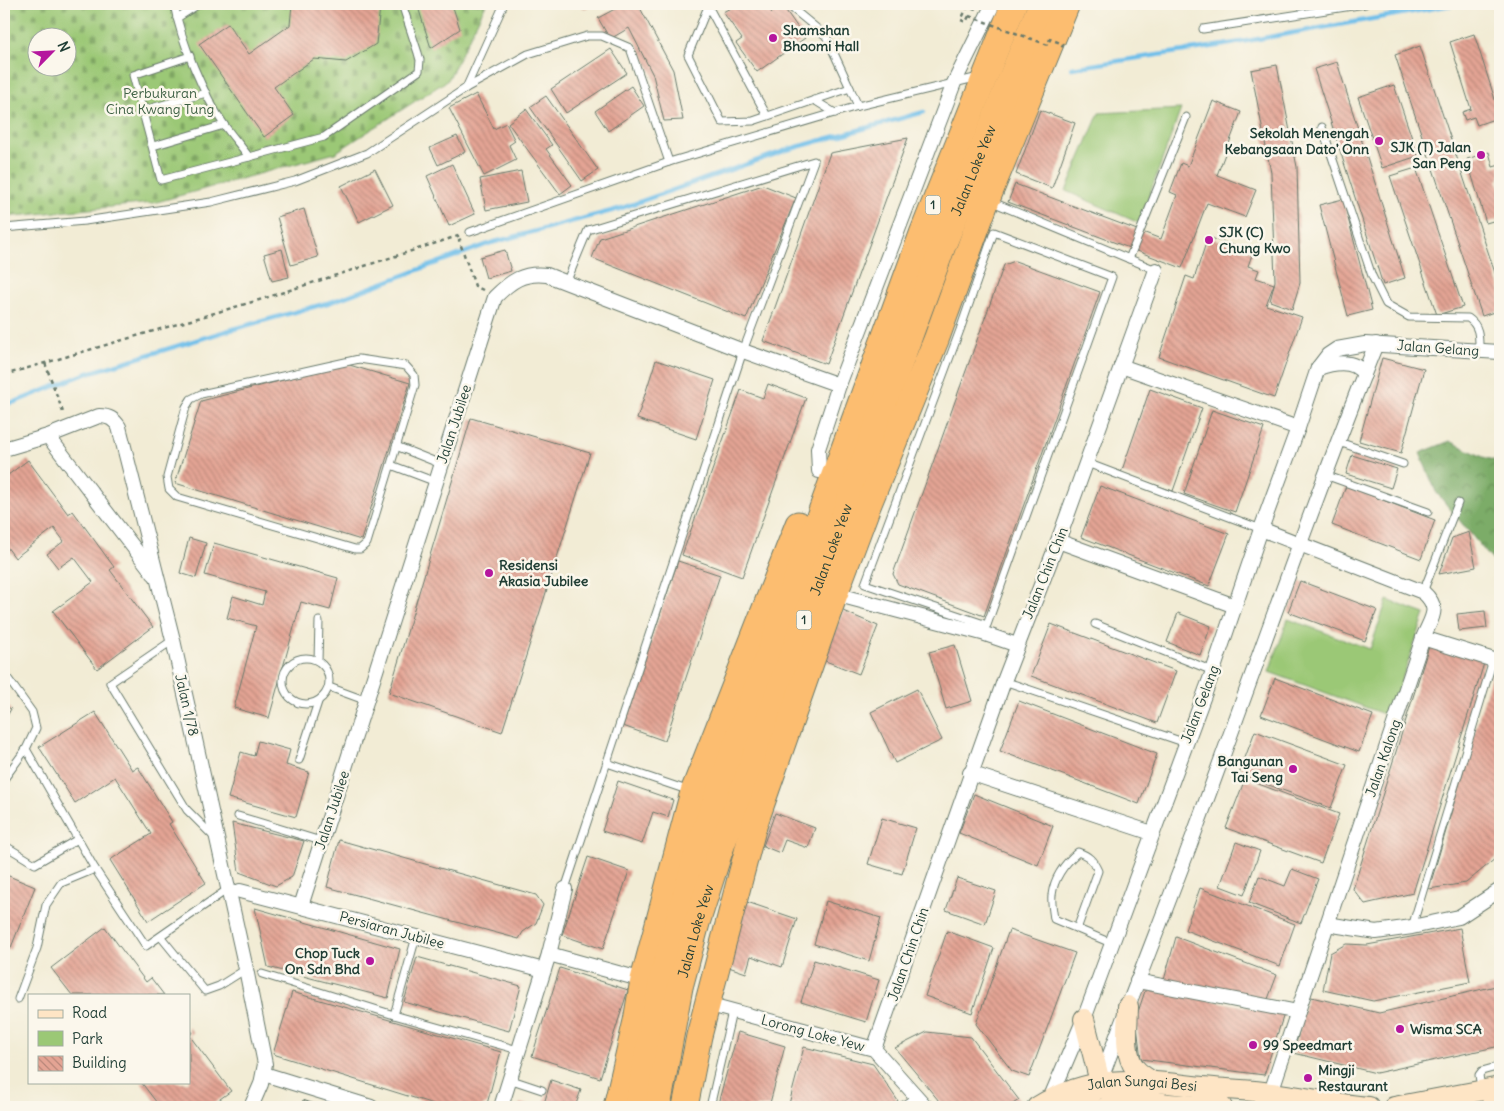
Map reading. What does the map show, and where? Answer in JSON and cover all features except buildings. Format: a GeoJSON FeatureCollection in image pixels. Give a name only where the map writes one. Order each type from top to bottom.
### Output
{"type":"FeatureCollection","features":[{"type":"Feature","properties":{"kind":"highway","name":"Jalan Loke Yew"},"geometry":{"type":"LineString","coordinates":[[637,1107],[663,974],[710,847],[858,409],[922,234],[1014,4]]}},
{"type":"Feature","properties":{"kind":"highway","name":"Jalan Loke Yew"},"geometry":{"type":"LineString","coordinates":[[658,1107],[680,987],[697,924],[710,847],[912,411],[943,246],[1041,4]]}},
{"type":"Feature","properties":{"kind":"highway"},"geometry":{"type":"LineString","coordinates":[[685,1107],[699,1036],[753,829],[835,594],[868,506],[885,443],[912,411],[944,335],[987,200],[1067,4]]}},
{"type":"Feature","properties":{"kind":"highway"},"geometry":{"type":"LineString","coordinates":[[614,1100],[625,1070],[643,980],[693,792],[819,472],[838,432],[858,409]]}},
{"type":"Feature","properties":{"kind":"street"},"geometry":{"type":"LineString","coordinates":[[819,472],[818,450],[839,385],[954,83],[993,4]]}},
{"type":"Feature","properties":{"kind":"street","name":"Jalan Chin Chin"},"geometry":{"type":"LineString","coordinates":[[874,1049],[970,773],[1087,463],[1156,270]]}},
{"type":"Feature","properties":{"kind":"street","name":"Jalan Jubilee"},"geometry":{"type":"LineString","coordinates":[[301,906],[495,297],[511,281],[533,274],[547,275],[743,351],[839,385]]}},
{"type":"Feature","properties":{"kind":"street","name":"Jalan Gelang"},"geometry":{"type":"LineString","coordinates":[[1044,1103],[1084,1019],[1213,671],[1318,368],[1328,355],[1337,349],[1365,344],[1500,352]]}},
{"type":"Feature","properties":{"kind":"street","name":"Jalan Gelang"},"geometry":{"type":"LineString","coordinates":[[1100,1082],[1191,842],[1325,475],[1376,344]]}},
{"type":"Feature","properties":{"kind":"street"},"geometry":{"type":"LineString","coordinates":[[1318,368],[1334,363],[1345,363],[1355,365],[1364,374]]}},
{"type":"Feature","properties":{"kind":"street"},"geometry":{"type":"LineString","coordinates":[[1121,366],[1298,428]]}},
{"type":"Feature","properties":{"kind":"street","name":"Jalan 1/78"},"geometry":{"type":"LineString","coordinates":[[4,448],[48,436],[99,416],[108,416],[115,420],[122,435],[173,640],[218,840],[234,890],[246,969],[265,1064],[264,1074],[251,1107]]}},
{"type":"Feature","properties":{"kind":"street"},"geometry":{"type":"LineString","coordinates":[[48,436],[158,578]]}},
{"type":"Feature","properties":{"kind":"street"},"geometry":{"type":"LineString","coordinates":[[1261,529],[1424,592]]}},
{"type":"Feature","properties":{"kind":"street"},"geometry":{"type":"LineString","coordinates":[[1058,541],[1235,606]]}},
{"type":"Feature","properties":{"kind":"street","name":"Jalan Kalong"},"geometry":{"type":"LineString","coordinates":[[1271,1092],[1434,610],[1432,600],[1424,592]]}},
{"type":"Feature","properties":{"kind":"street"},"geometry":{"type":"LineString","coordinates":[[835,594],[982,633],[1017,645]]}},
{"type":"Feature","properties":{"kind":"street"},"geometry":{"type":"LineString","coordinates":[[1424,638],[1497,661]]}},
{"type":"Feature","properties":{"kind":"street"},"geometry":{"type":"LineString","coordinates":[[970,773],[1152,833]]}},
{"type":"Feature","properties":{"kind":"street","name":"Persiaran Jubilee"},"geometry":{"type":"LineString","coordinates":[[234,890],[544,970]]}},
{"type":"Feature","properties":{"kind":"street"},"geometry":{"type":"LineString","coordinates":[[501,1107],[549,954],[565,890]]}},
{"type":"Feature","properties":{"kind":"street"},"geometry":{"type":"LineString","coordinates":[[1327,924],[1376,932],[1412,927],[1458,917],[1500,890]]}},
{"type":"Feature","properties":{"kind":"street"},"geometry":{"type":"LineString","coordinates":[[549,954],[643,980]]}},
{"type":"Feature","properties":{"kind":"street"},"geometry":{"type":"LineString","coordinates":[[1138,981],[1298,1012]]}},
{"type":"Feature","properties":{"kind":"street","name":"Lorong Loke Yew"},"geometry":{"type":"LineString","coordinates":[[707,1004],[874,1049],[922,1102]]}},
{"type":"Feature","properties":{"kind":"street"},"geometry":{"type":"LineString","coordinates":[[1128,1006],[1129,1054],[1134,1068],[1151,1080]]}},
{"type":"Feature","properties":{"kind":"street"},"geometry":{"type":"LineString","coordinates":[[1084,1019],[1100,1082],[1117,1097],[1149,1100],[1166,1106]]}},
{"type":"Feature","properties":{"kind":"street"},"geometry":{"type":"LineString","coordinates":[[264,1074],[372,1107]]}},
{"type":"Feature","properties":{"kind":"street","name":"Jalan Sungai Besi"},"geometry":{"type":"LineString","coordinates":[[1044,1103],[1076,1088],[1100,1082],[1151,1080],[1215,1088],[1271,1092],[1343,1105],[1369,1107]]}},
{"type":"Feature","properties":{"kind":"street"},"geometry":{"type":"LineString","coordinates":[[1070,1107],[1090,1096],[1100,1082]]}},
{"type":"Feature","properties":{"kind":"street"},"geometry":{"type":"LineString","coordinates":[[1394,1107],[1489,1098],[1500,1105]]}},
{"type":"Feature","properties":{"kind":"street","name":"Jalan Sungai Besi"},"geometry":{"type":"LineString","coordinates":[[1114,1107],[1222,1107]]}},
{"type":"Feature","properties":{"kind":"lane"},"geometry":{"type":"LineString","coordinates":[[174,4],[190,56],[206,93],[224,125],[249,157]]}},
{"type":"Feature","properties":{"kind":"lane"},"geometry":{"type":"LineString","coordinates":[[177,18],[199,4]]}},
{"type":"Feature","properties":{"kind":"lane"},"geometry":{"type":"LineString","coordinates":[[190,56],[133,75],[144,110],[161,180],[324,137],[418,71],[418,53],[402,4]]}},
{"type":"Feature","properties":{"kind":"lane"},"geometry":{"type":"LineString","coordinates":[[466,88],[504,4]]}},
{"type":"Feature","properties":{"kind":"lane"},"geometry":{"type":"LineString","coordinates":[[787,4],[826,36],[858,106]]}},
{"type":"Feature","properties":{"kind":"lane"},"geometry":{"type":"LineString","coordinates":[[1203,29],[1365,4]]}},
{"type":"Feature","properties":{"kind":"lane"},"geometry":{"type":"LineString","coordinates":[[708,5],[688,54],[722,122],[754,120],[850,88]]}},
{"type":"Feature","properties":{"kind":"lane"},"geometry":{"type":"LineString","coordinates":[[708,5],[767,116]]}},
{"type":"Feature","properties":{"kind":"lane"},"geometry":{"type":"LineString","coordinates":[[4,228],[85,221],[211,202],[295,181],[367,154],[466,88],[528,54],[586,36],[602,36],[630,48],[669,162]]}},
{"type":"Feature","properties":{"kind":"lane"},"geometry":{"type":"LineString","coordinates":[[470,232],[669,162],[858,106],[984,76]]}},
{"type":"Feature","properties":{"kind":"lane"},"geometry":{"type":"LineString","coordinates":[[144,110],[206,93]]}},
{"type":"Feature","properties":{"kind":"lane"},"geometry":{"type":"LineString","coordinates":[[814,100],[834,113]]}},
{"type":"Feature","properties":{"kind":"lane"},"geometry":{"type":"LineString","coordinates":[[1129,259],[1186,118]]}},
{"type":"Feature","properties":{"kind":"lane"},"geometry":{"type":"LineString","coordinates":[[153,146],[224,125]]}},
{"type":"Feature","properties":{"kind":"lane"},"geometry":{"type":"LineString","coordinates":[[1322,127],[1372,276],[1386,304],[1409,317],[1468,318],[1474,322],[1479,331],[1479,351]]}},
{"type":"Feature","properties":{"kind":"lane"},"geometry":{"type":"LineString","coordinates":[[565,890],[743,351],[814,161],[588,230],[566,283]]}},
{"type":"Feature","properties":{"kind":"lane","name":"Jalan Chin Chin"},"geometry":{"type":"LineString","coordinates":[[987,200],[1156,270]]}},
{"type":"Feature","properties":{"kind":"lane"},"geometry":{"type":"LineString","coordinates":[[994,232],[1112,277],[987,625],[865,584],[912,411],[960,330],[994,232]]}},
{"type":"Feature","properties":{"kind":"lane"},"geometry":{"type":"LineString","coordinates":[[944,335],[960,330]]}},
{"type":"Feature","properties":{"kind":"lane"},"geometry":{"type":"LineString","coordinates":[[359,359],[406,366],[414,375],[415,385],[396,446],[368,543],[360,549],[177,497],[169,489],[167,477],[186,406],[191,399],[200,394],[359,359]]}},
{"type":"Feature","properties":{"kind":"lane"},"geometry":{"type":"LineString","coordinates":[[1338,442],[1403,464]]}},
{"type":"Feature","properties":{"kind":"lane"},"geometry":{"type":"LineString","coordinates":[[396,446],[441,464]]}},
{"type":"Feature","properties":{"kind":"lane"},"geometry":{"type":"LineString","coordinates":[[1087,463],[1261,529]]}},
{"type":"Feature","properties":{"kind":"lane"},"geometry":{"type":"LineString","coordinates":[[390,465],[436,482]]}},
{"type":"Feature","properties":{"kind":"lane"},"geometry":{"type":"LineString","coordinates":[[1325,475],[1428,512]]}},
{"type":"Feature","properties":{"kind":"lane"},"geometry":{"type":"LineString","coordinates":[[1424,592],[1458,503]]}},
{"type":"Feature","properties":{"kind":"lane"},"geometry":{"type":"LineString","coordinates":[[318,661],[319,621]]}},
{"type":"Feature","properties":{"kind":"lane"},"geometry":{"type":"LineString","coordinates":[[1096,624],[1213,671]]}},
{"type":"Feature","properties":{"kind":"lane"},"geometry":{"type":"LineString","coordinates":[[173,640],[110,684],[187,810],[218,840]]}},
{"type":"Feature","properties":{"kind":"lane"},"geometry":{"type":"LineString","coordinates":[[303,658],[311,658],[318,661],[328,672],[330,679],[327,693],[318,702],[310,705],[294,702],[284,689],[284,673],[288,666],[303,658]]}},
{"type":"Feature","properties":{"kind":"lane"},"geometry":{"type":"LineString","coordinates":[[1412,927],[1497,661]]}},
{"type":"Feature","properties":{"kind":"lane"},"geometry":{"type":"LineString","coordinates":[[4,674],[32,712],[36,728],[26,749],[4,779]]}},
{"type":"Feature","properties":{"kind":"lane"},"geometry":{"type":"LineString","coordinates":[[1004,680],[1186,743]]}},
{"type":"Feature","properties":{"kind":"lane"},"geometry":{"type":"LineString","coordinates":[[329,687],[367,702]]}},
{"type":"Feature","properties":{"kind":"lane"},"geometry":{"type":"LineString","coordinates":[[300,760],[318,702]]}},
{"type":"Feature","properties":{"kind":"lane"},"geometry":{"type":"LineString","coordinates":[[26,749],[95,869],[146,946],[234,890]]}},
{"type":"Feature","properties":{"kind":"lane"},"geometry":{"type":"LineString","coordinates":[[607,763],[693,792]]}},
{"type":"Feature","properties":{"kind":"lane"},"geometry":{"type":"LineString","coordinates":[[238,816],[322,841]]}},
{"type":"Feature","properties":{"kind":"lane"},"geometry":{"type":"LineString","coordinates":[[4,844],[35,864],[78,839]]}},
{"type":"Feature","properties":{"kind":"lane"},"geometry":{"type":"LineString","coordinates":[[1077,929],[1098,871],[1093,861],[1078,852],[1058,874],[1052,895],[1054,919],[1077,929],[1111,943]]}},
{"type":"Feature","properties":{"kind":"lane"},"geometry":{"type":"LineString","coordinates":[[18,999],[37,948],[46,905],[61,883],[95,869]]}},
{"type":"Feature","properties":{"kind":"lane"},"geometry":{"type":"LineString","coordinates":[[161,937],[205,991],[219,986],[246,969]]}},
{"type":"Feature","properties":{"kind":"lane"},"geometry":{"type":"LineString","coordinates":[[394,1015],[416,937]]}},
{"type":"Feature","properties":{"kind":"lane"},"geometry":{"type":"LineString","coordinates":[[262,974],[394,1015],[518,1050]]}},
{"type":"Feature","properties":{"kind":"lane"},"geometry":{"type":"LineString","coordinates":[[710,1107],[732,1012]]}},
{"type":"Feature","properties":{"kind":"lane"},"geometry":{"type":"LineString","coordinates":[[1489,1098],[1479,1075],[1482,1071],[1500,1066]]}},
{"type":"Feature","properties":{"kind":"lane"},"geometry":{"type":"LineString","coordinates":[[509,1079],[542,1090]]}},
{"type":"Feature","properties":{"kind":"lane"},"geometry":{"type":"LineString","coordinates":[[902,1107],[922,1102]]}},
{"type":"Feature","properties":{"kind":"path"},"geometry":{"type":"LineString","coordinates":[[968,6],[961,20],[966,22],[968,16],[1048,45],[1050,39],[1063,44],[1060,50]]}},
{"type":"Feature","properties":{"kind":"path"},"geometry":{"type":"LineString","coordinates":[[4,375],[259,300],[470,232]]}},
{"type":"Feature","properties":{"kind":"path"},"geometry":{"type":"LineString","coordinates":[[459,240],[475,286]]}},
{"type":"Feature","properties":{"kind":"path"},"geometry":{"type":"LineString","coordinates":[[45,364],[58,400]]}},
{"type":"Feature","properties":{"kind":"green space","name":"Perbukuran Cina Kwang Tung"},"geometry":{"type":"Polygon","coordinates":[[[4,4],[486,4],[448,80],[335,153],[153,203],[4,217],[4,4]]]}},
{"type":"Feature","properties":{"kind":"green space"},"geometry":{"type":"Polygon","coordinates":[[[1181,109],[1139,223],[1066,191],[1099,113],[1181,109]]]}},
{"type":"Feature","properties":{"kind":"green space"},"geometry":{"type":"Polygon","coordinates":[[[1450,441],[1483,457],[1500,462],[1500,574],[1498,567],[1436,492],[1420,453],[1450,441]]]}},
{"type":"Feature","properties":{"kind":"green space"},"geometry":{"type":"Polygon","coordinates":[[[1387,600],[1425,614],[1389,716],[1269,672],[1288,619],[1370,649],[1387,600]]]}},
{"type":"Feature","properties":{"kind":"waterway"},"geometry":{"type":"LineString","coordinates":[[1072,68],[1224,45],[1457,4]]}},
{"type":"Feature","properties":{"kind":"waterway"},"geometry":{"type":"LineString","coordinates":[[4,404],[15,402],[85,374],[223,332],[331,302],[491,243],[619,209],[790,149],[924,112]]}},
{"type":"Feature","properties":{"kind":"place","name":"Shamshan Bhoomi Hall"},"geometry":{"type":"Point","coordinates":[773,38]}},
{"type":"Feature","properties":{"kind":"place","name":"Sekolah Menengah Kebangsaan Dato' Onn"},"geometry":{"type":"Point","coordinates":[1379,141]}},
{"type":"Feature","properties":{"kind":"place","name":"SJK (T) Jalan San Peng"},"geometry":{"type":"Point","coordinates":[1481,155]}},
{"type":"Feature","properties":{"kind":"place","name":"SJK (C) Chung Kwo"},"geometry":{"type":"Point","coordinates":[1209,240]}},
{"type":"Feature","properties":{"kind":"place","name":"Residensi Akasia Jubilee"},"geometry":{"type":"Point","coordinates":[489,573]}},
{"type":"Feature","properties":{"kind":"place","name":"Bangunan Tai Seng"},"geometry":{"type":"Point","coordinates":[1293,769]}},
{"type":"Feature","properties":{"kind":"place","name":"Chop Tuck On Sdn Bhd"},"geometry":{"type":"Point","coordinates":[370,961]}},
{"type":"Feature","properties":{"kind":"place","name":"Wisma SCA"},"geometry":{"type":"Point","coordinates":[1400,1029]}},
{"type":"Feature","properties":{"kind":"place","name":"99 Speedmart"},"geometry":{"type":"Point","coordinates":[1253,1045]}},
{"type":"Feature","properties":{"kind":"place","name":"Mingji Restaurant"},"geometry":{"type":"Point","coordinates":[1308,1078]}}]}
